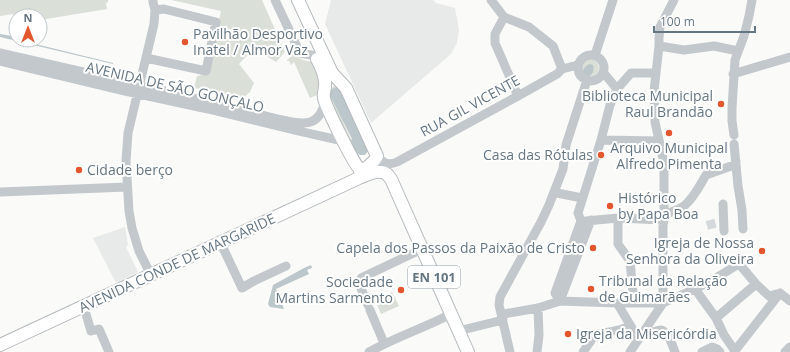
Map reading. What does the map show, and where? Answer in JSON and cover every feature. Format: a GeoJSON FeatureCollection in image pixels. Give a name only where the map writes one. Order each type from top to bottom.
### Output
{"type":"FeatureCollection","features":[{"type":"Feature","properties":{"kind":"main road","name":"EN 101"},"geometry":{"type":"LineString","coordinates":[[290,0],[322,68],[326,85],[324,93],[325,101],[343,141],[355,164],[359,168],[368,171],[382,172],[391,179],[468,352]]}},
{"type":"Feature","properties":{"kind":"main road"},"geometry":{"type":"LineString","coordinates":[[298,0],[328,66],[346,88],[377,156],[368,171]]}},
{"type":"Feature","properties":{"kind":"main road"},"geometry":{"type":"LineString","coordinates":[[326,85],[329,82],[340,81]]}},
{"type":"Feature","properties":{"kind":"main road","name":"AVENIDA CONDE DE MARGARIDE"},"geometry":{"type":"LineString","coordinates":[[0,345],[151,276],[354,180],[368,171]]}},
{"type":"Feature","properties":{"kind":"street"},"geometry":{"type":"LineString","coordinates":[[151,276],[139,251],[128,211],[126,161],[128,133],[154,24],[155,10],[153,0]]}},
{"type":"Feature","properties":{"kind":"street"},"geometry":{"type":"LineString","coordinates":[[155,10],[159,5],[160,0]]}},
{"type":"Feature","properties":{"kind":"street"},"geometry":{"type":"LineString","coordinates":[[275,0],[300,53],[316,56]]}},
{"type":"Feature","properties":{"kind":"street"},"geometry":{"type":"LineString","coordinates":[[491,0],[504,17],[530,27],[553,46],[562,69]]}},
{"type":"Feature","properties":{"kind":"street"},"geometry":{"type":"LineString","coordinates":[[595,55],[613,0]]}},
{"type":"Feature","properties":{"kind":"street"},"geometry":{"type":"LineString","coordinates":[[630,352],[663,302],[664,163],[655,122],[654,91],[660,46],[660,26],[674,0]]}},
{"type":"Feature","properties":{"kind":"street"},"geometry":{"type":"LineString","coordinates":[[743,229],[742,210],[735,163],[732,121],[733,74],[735,60],[744,36],[752,0]]}},
{"type":"Feature","properties":{"kind":"street"},"geometry":{"type":"LineString","coordinates":[[146,58],[206,71],[216,22],[164,9],[155,10]]}},
{"type":"Feature","properties":{"kind":"street"},"geometry":{"type":"LineString","coordinates":[[504,17],[495,34],[495,43],[518,96]]}},
{"type":"Feature","properties":{"kind":"street"},"geometry":{"type":"LineString","coordinates":[[660,46],[684,50],[714,46],[738,50]]}},
{"type":"Feature","properties":{"kind":"street","name":"AVENIDA DE SÃO GONÇALO"},"geometry":{"type":"LineString","coordinates":[[0,53],[139,89],[208,109],[343,141]]}},
{"type":"Feature","properties":{"kind":"street"},"geometry":{"type":"LineString","coordinates":[[595,55],[602,61],[604,66],[603,72],[596,80],[586,80],[579,74],[577,70],[578,65],[583,57],[595,55]]}},
{"type":"Feature","properties":{"kind":"street"},"geometry":{"type":"LineString","coordinates":[[733,74],[790,57]]}},
{"type":"Feature","properties":{"kind":"street","name":"AVENIDA DE SÃO GONÇALO"},"geometry":{"type":"LineString","coordinates":[[0,61],[296,123],[310,122],[317,118],[321,113],[325,101]]}},
{"type":"Feature","properties":{"kind":"street","name":"RUA GIL VICENTE"},"geometry":{"type":"LineString","coordinates":[[377,156],[385,163],[389,164],[397,162],[518,96],[557,74],[562,69],[578,65]]}},
{"type":"Feature","properties":{"kind":"street"},"geometry":{"type":"LineString","coordinates":[[603,72],[617,89]]}},
{"type":"Feature","properties":{"kind":"street"},"geometry":{"type":"LineString","coordinates":[[560,301],[555,293],[581,221],[578,213],[601,140],[610,105],[617,89],[631,73],[656,73]]}},
{"type":"Feature","properties":{"kind":"street"},"geometry":{"type":"LineString","coordinates":[[510,352],[499,305],[500,297],[542,222],[552,199],[563,169],[566,145],[586,80]]}},
{"type":"Feature","properties":{"kind":"street"},"geometry":{"type":"LineString","coordinates":[[601,140],[659,141]]}},
{"type":"Feature","properties":{"kind":"street"},"geometry":{"type":"LineString","coordinates":[[581,221],[618,218],[664,221],[692,198],[706,175],[735,163]]}},
{"type":"Feature","properties":{"kind":"street"},"geometry":{"type":"LineString","coordinates":[[0,192],[127,188]]}},
{"type":"Feature","properties":{"kind":"street"},"geometry":{"type":"LineString","coordinates":[[557,193],[582,198]]}},
{"type":"Feature","properties":{"kind":"street"},"geometry":{"type":"LineString","coordinates":[[723,204],[724,231]]}},
{"type":"Feature","properties":{"kind":"street"},"geometry":{"type":"LineString","coordinates":[[618,218],[618,244],[630,261],[634,302]]}},
{"type":"Feature","properties":{"kind":"street"},"geometry":{"type":"LineString","coordinates":[[560,301],[591,220]]}},
{"type":"Feature","properties":{"kind":"street"},"geometry":{"type":"LineString","coordinates":[[384,344],[360,286],[361,278],[422,249]]}},
{"type":"Feature","properties":{"kind":"street"},"geometry":{"type":"LineString","coordinates":[[224,250],[242,288],[286,266]]}},
{"type":"Feature","properties":{"kind":"street"},"geometry":{"type":"LineString","coordinates":[[458,331],[560,301],[617,303],[663,302],[695,289],[737,265],[741,266],[756,284],[769,296],[780,293]]}},
{"type":"Feature","properties":{"kind":"street"},"geometry":{"type":"LineString","coordinates":[[716,318],[756,284]]}},
{"type":"Feature","properties":{"kind":"street"},"geometry":{"type":"LineString","coordinates":[[695,289],[716,318],[734,352],[780,293]]}},
{"type":"Feature","properties":{"kind":"street"},"geometry":{"type":"LineString","coordinates":[[780,293],[790,301]]}},
{"type":"Feature","properties":{"kind":"street"},"geometry":{"type":"LineString","coordinates":[[617,303],[638,338]]}},
{"type":"Feature","properties":{"kind":"street"},"geometry":{"type":"LineString","coordinates":[[537,352],[539,335],[538,308]]}},
{"type":"Feature","properties":{"kind":"street"},"geometry":{"type":"LineString","coordinates":[[86,314],[91,331],[99,329],[109,352]]}},
{"type":"Feature","properties":{"kind":"street"},"geometry":{"type":"LineString","coordinates":[[369,352],[384,344],[437,322],[451,314]]}},
{"type":"Feature","properties":{"kind":"street"},"geometry":{"type":"LineString","coordinates":[[583,352],[595,335],[620,330],[630,326]]}},
{"type":"Feature","properties":{"kind":"street"},"geometry":{"type":"LineString","coordinates":[[647,327],[652,333],[661,330],[665,332],[673,345],[675,352]]}},
{"type":"Feature","properties":{"kind":"street"},"geometry":{"type":"LineString","coordinates":[[702,352],[712,347],[720,352]]}},
{"type":"Feature","properties":{"kind":"street"},"geometry":{"type":"LineString","coordinates":[[785,352],[790,347]]}},
{"type":"Feature","properties":{"kind":"shaded area"},"geometry":{"type":"Polygon","coordinates":[[[0,0],[108,0],[106,3],[107,9],[48,19],[48,8],[8,8],[8,15],[0,16],[0,0]]]}},
{"type":"Feature","properties":{"kind":"shaded area"},"geometry":{"type":"Polygon","coordinates":[[[171,0],[262,0],[285,52],[276,62],[254,48],[239,64],[254,83],[250,92],[243,98],[194,88],[197,76],[208,74],[221,11],[171,0]]]}},
{"type":"Feature","properties":{"kind":"shaded area"},"geometry":{"type":"Polygon","coordinates":[[[331,0],[433,0],[436,3],[455,8],[459,30],[457,43],[451,54],[371,123],[325,24],[331,0]]]}},
{"type":"Feature","properties":{"kind":"shaded area"},"geometry":{"type":"Polygon","coordinates":[[[0,34],[8,35],[8,39],[0,37],[0,34]]]}},
{"type":"Feature","properties":{"kind":"shaded area"},"geometry":{"type":"Polygon","coordinates":[[[48,47],[113,64],[46,48],[48,47]]]}},
{"type":"Feature","properties":{"kind":"shaded area"},"geometry":{"type":"Polygon","coordinates":[[[293,55],[303,60],[312,62],[319,79],[317,95],[310,98],[294,62],[291,65],[289,61],[287,61],[293,55]]]}},
{"type":"Feature","properties":{"kind":"shaded area"},"geometry":{"type":"Polygon","coordinates":[[[589,58],[596,61],[599,68],[596,75],[589,78],[582,75],[579,68],[582,61],[589,58]]]}},
{"type":"Feature","properties":{"kind":"shaded area"},"geometry":{"type":"Polygon","coordinates":[[[590,64],[594,67],[593,71],[590,76],[586,77],[583,72],[586,66],[590,64]]]}},
{"type":"Feature","properties":{"kind":"shaded area"},"geometry":{"type":"Polygon","coordinates":[[[335,85],[338,85],[344,124],[356,150],[353,151],[329,98],[330,89],[335,85]]]}},
{"type":"Feature","properties":{"kind":"shaded area"},"geometry":{"type":"Polygon","coordinates":[[[337,87],[341,89],[368,151],[365,155],[360,155],[356,152],[351,140],[352,139],[331,97],[330,94],[332,89],[337,87]]]}},
{"type":"Feature","properties":{"kind":"shaded area"},"geometry":{"type":"Polygon","coordinates":[[[125,227],[128,245],[126,247],[138,272],[116,283],[93,238],[125,227]]]}},
{"type":"Feature","properties":{"kind":"shaded area"},"geometry":{"type":"Polygon","coordinates":[[[311,265],[312,268],[307,270],[309,274],[276,289],[284,309],[270,307],[268,304],[273,285],[311,265]]]}},
{"type":"Feature","properties":{"kind":"shaded area"},"geometry":{"type":"Polygon","coordinates":[[[392,292],[399,306],[381,314],[375,300],[392,292]]]}},
{"type":"Feature","properties":{"kind":"tunnel"},"geometry":{"type":"LineString","coordinates":[[710,220],[713,231]]}},
{"type":"Feature","properties":{"kind":"place","name":"Pavilhão Desportivo Inatel / Almor Vaz"},"geometry":{"type":"Point","coordinates":[185,42]}},
{"type":"Feature","properties":{"kind":"place","name":"Biblioteca Municipal Raul Brandão"},"geometry":{"type":"Point","coordinates":[721,104]}},
{"type":"Feature","properties":{"kind":"place","name":"Arquivo Municipal Alfredo Pimenta"},"geometry":{"type":"Point","coordinates":[669,133]}},
{"type":"Feature","properties":{"kind":"place","name":"Casa das Rótulas"},"geometry":{"type":"Point","coordinates":[601,155]}},
{"type":"Feature","properties":{"kind":"place","name":"Cidade berço"},"geometry":{"type":"Point","coordinates":[79,170]}},
{"type":"Feature","properties":{"kind":"place","name":"Histórico by Papa Boa"},"geometry":{"type":"Point","coordinates":[610,206]}},
{"type":"Feature","properties":{"kind":"place","name":"Capela dos Passos da Paixão de Cristo"},"geometry":{"type":"Point","coordinates":[593,248]}},
{"type":"Feature","properties":{"kind":"place","name":"Igreja de Nossa Senhora da Oliveira"},"geometry":{"type":"Point","coordinates":[762,251]}},
{"type":"Feature","properties":{"kind":"place","name":"Tribunal da Relação de Guimarães"},"geometry":{"type":"Point","coordinates":[591,289]}},
{"type":"Feature","properties":{"kind":"place","name":"Sociedade Martins Sarmento"},"geometry":{"type":"Point","coordinates":[401,290]}},
{"type":"Feature","properties":{"kind":"place","name":"Igreja da Misericórdia"},"geometry":{"type":"Point","coordinates":[568,334]}}]}
